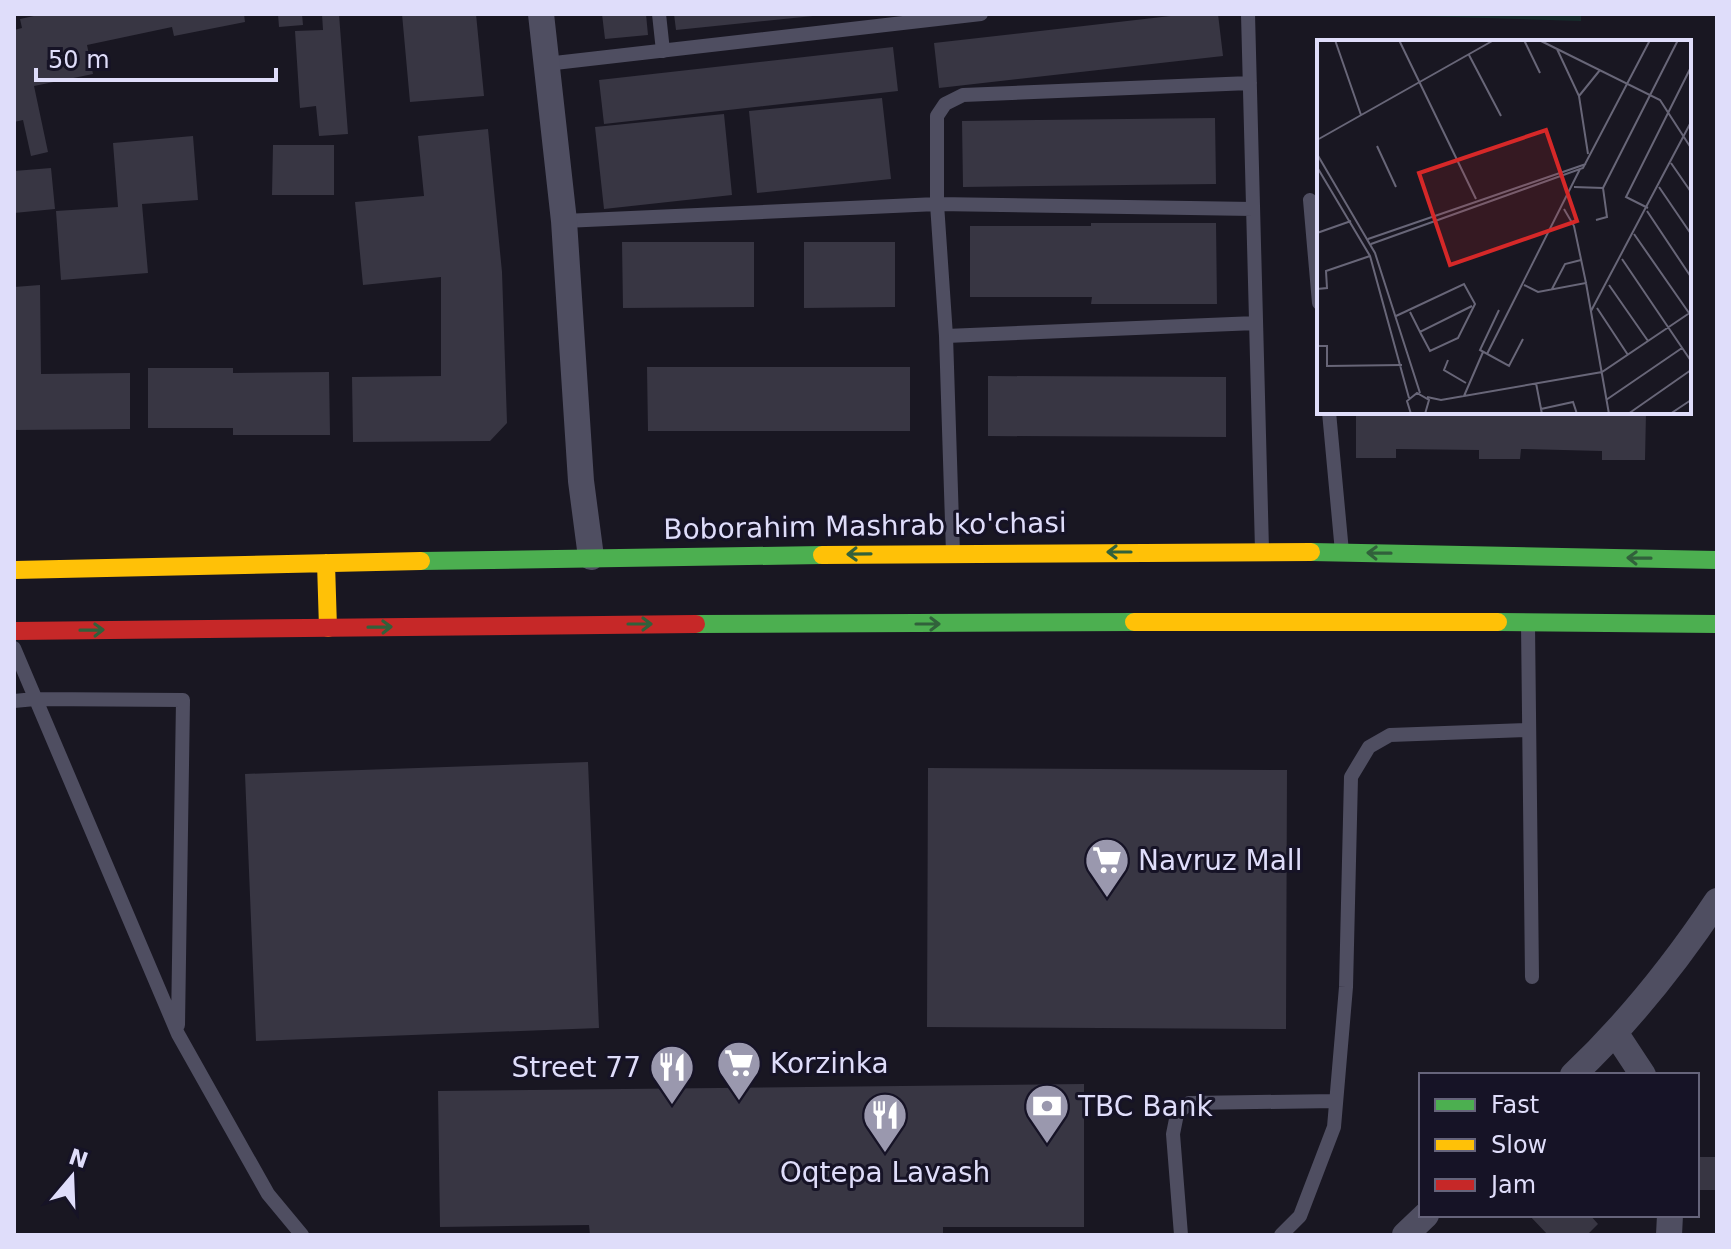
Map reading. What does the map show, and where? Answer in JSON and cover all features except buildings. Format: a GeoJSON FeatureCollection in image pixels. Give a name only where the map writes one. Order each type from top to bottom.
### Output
{"type":"FeatureCollection","features":[{"type":"Feature","properties":{"kind":"main road","name":"Boborahim Mashrab ko'chasi"},"geometry":{"type":"LineString","coordinates":[[14,570],[591,557],[1262,551],[1717,560]]}},
{"type":"Feature","properties":{"kind":"main road"},"geometry":{"type":"LineString","coordinates":[[326,563],[328,628]]}},
{"type":"Feature","properties":{"kind":"main road"},"geometry":{"type":"LineString","coordinates":[[14,631],[583,624],[1717,624]]}},
{"type":"Feature","properties":{"kind":"street"},"geometry":{"type":"LineString","coordinates":[[541,14],[564,221],[581,481],[591,557]]}},
{"type":"Feature","properties":{"kind":"street"},"geometry":{"type":"LineString","coordinates":[[1575,1073],[1616,1034],[1694,936],[1717,901]]}},
{"type":"Feature","properties":{"kind":"street"},"geometry":{"type":"LineString","coordinates":[[1694,936],[1717,920]]}},
{"type":"Feature","properties":{"kind":"street"},"geometry":{"type":"LineString","coordinates":[[1616,1034],[1642,1073]]}},
{"type":"Feature","properties":{"kind":"street"},"geometry":{"type":"LineString","coordinates":[[1405,1235],[1424,1217]]}},
{"type":"Feature","properties":{"kind":"lane"},"geometry":{"type":"LineString","coordinates":[[659,14],[663,51]]}},
{"type":"Feature","properties":{"kind":"lane"},"geometry":{"type":"LineString","coordinates":[[546,64],[899,19],[981,14]]}},
{"type":"Feature","properties":{"kind":"lane"},"geometry":{"type":"LineString","coordinates":[[1248,14],[1262,551]]}},
{"type":"Feature","properties":{"kind":"lane"},"geometry":{"type":"LineString","coordinates":[[953,553],[946,336],[937,204],[937,116],[945,104],[963,95],[1250,83]]}},
{"type":"Feature","properties":{"kind":"lane"},"geometry":{"type":"LineString","coordinates":[[1310,200],[1317,280]]}},
{"type":"Feature","properties":{"kind":"lane"},"geometry":{"type":"LineString","coordinates":[[564,221],[937,204],[1253,209]]}},
{"type":"Feature","properties":{"kind":"lane"},"geometry":{"type":"LineString","coordinates":[[946,336],[1256,323]]}},
{"type":"Feature","properties":{"kind":"lane"},"geometry":{"type":"LineString","coordinates":[[1329,414],[1342,553]]}},
{"type":"Feature","properties":{"kind":"lane"},"geometry":{"type":"LineString","coordinates":[[1528,622],[1532,977]]}},
{"type":"Feature","properties":{"kind":"lane"},"geometry":{"type":"LineString","coordinates":[[14,648],[178,1034],[268,1194],[302,1235]]}},
{"type":"Feature","properties":{"kind":"lane"},"geometry":{"type":"LineString","coordinates":[[14,701],[183,700],[178,1034]]}},
{"type":"Feature","properties":{"kind":"lane"},"geometry":{"type":"LineString","coordinates":[[1281,1235],[1300,1216],[1334,1127],[1346,987],[1351,777],[1369,747],[1390,735],[1529,730]]}},
{"type":"Feature","properties":{"kind":"lane"},"geometry":{"type":"LineString","coordinates":[[1181,1235],[1173,1134],[1177,1114],[1189,1103],[1336,1101]]}},
{"type":"Feature","properties":{"kind":"green space"},"geometry":{"type":"Polygon","coordinates":[[[1355,14],[1581,14],[1581,21],[1355,14]]]}},
{"type":"Feature","properties":{"kind":"traffic: fast"},"geometry":{"type":"LineString","coordinates":[[1311,552],[1717,560]]}},
{"type":"Feature","properties":{"kind":"traffic: fast"},"geometry":{"type":"LineString","coordinates":[[421,561],[822,555]]}},
{"type":"Feature","properties":{"kind":"traffic: fast"},"geometry":{"type":"LineString","coordinates":[[696,624],[1134,622]]}},
{"type":"Feature","properties":{"kind":"traffic: fast"},"geometry":{"type":"LineString","coordinates":[[1498,622],[1717,624]]}},
{"type":"Feature","properties":{"kind":"traffic: slow"},"geometry":{"type":"LineString","coordinates":[[822,555],[1311,552]]}},
{"type":"Feature","properties":{"kind":"traffic: slow"},"geometry":{"type":"LineString","coordinates":[[14,570],[421,561]]}},
{"type":"Feature","properties":{"kind":"traffic: slow"},"geometry":{"type":"LineString","coordinates":[[326,563],[328,628]]}},
{"type":"Feature","properties":{"kind":"traffic: slow"},"geometry":{"type":"LineString","coordinates":[[1134,622],[1498,622]]}},
{"type":"Feature","properties":{"kind":"traffic: jam"},"geometry":{"type":"LineString","coordinates":[[14,631],[696,624]]}},
{"type":"Feature","properties":{"kind":"place","name":"Navruz Mall"},"geometry":{"type":"Point","coordinates":[1107,899]}},
{"type":"Feature","properties":{"kind":"place","name":"Korzinka"},"geometry":{"type":"Point","coordinates":[739,1102]}},
{"type":"Feature","properties":{"kind":"place","name":"Street 77"},"geometry":{"type":"Point","coordinates":[672,1106]}},
{"type":"Feature","properties":{"kind":"place","name":"TBC Bank"},"geometry":{"type":"Point","coordinates":[1047,1145]}},
{"type":"Feature","properties":{"kind":"place","name":"Oqtepa Lavash"},"geometry":{"type":"Point","coordinates":[885,1154]}}]}
